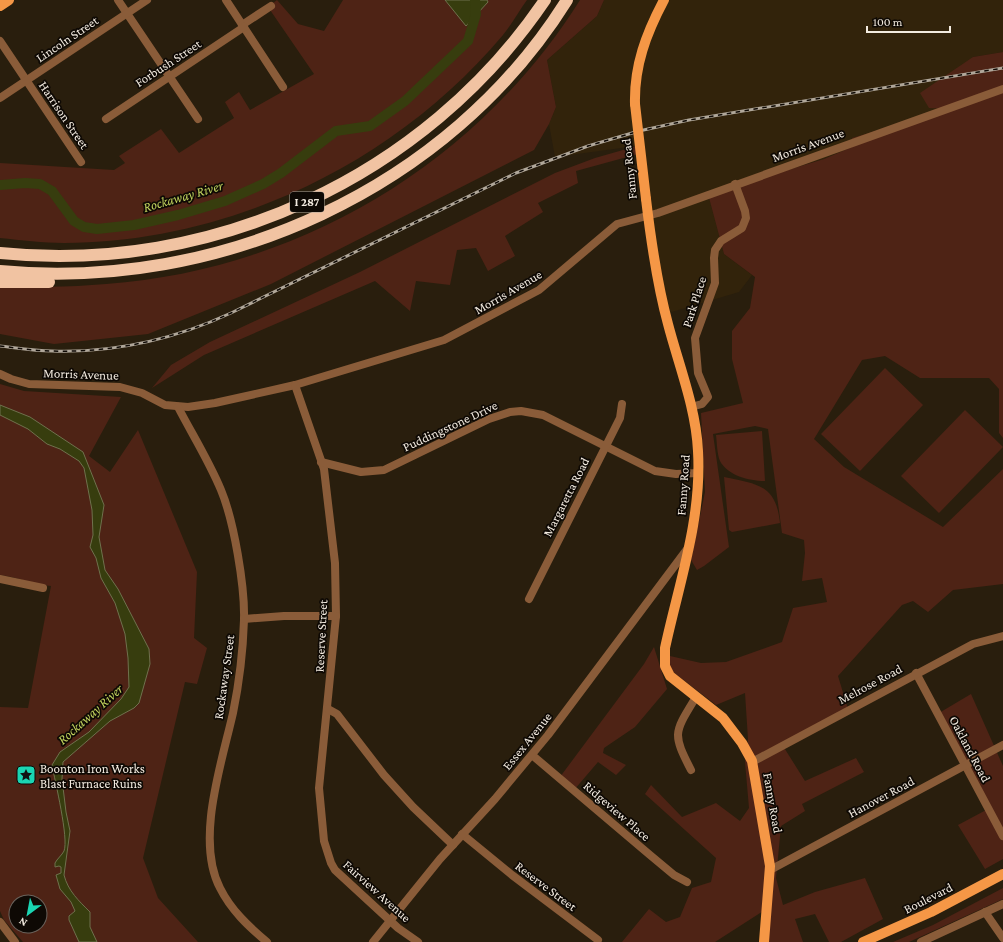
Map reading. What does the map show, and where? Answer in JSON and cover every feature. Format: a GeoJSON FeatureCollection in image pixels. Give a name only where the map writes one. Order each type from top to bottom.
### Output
{"type":"FeatureCollection","features":[{"type":"Feature","properties":{"kind":"highway","name":"I 287"},"geometry":{"type":"LineString","coordinates":[[0,253],[71,256],[152,249],[231,231],[306,202],[343,184],[378,163],[411,140],[442,115],[472,88],[500,59],[545,0]]}},
{"type":"Feature","properties":{"kind":"highway","name":"I 287"},"geometry":{"type":"LineString","coordinates":[[0,271],[71,274],[134,270],[196,259],[256,242],[314,218],[352,200],[388,178],[439,142],[500,86],[540,38],[567,0]]}},
{"type":"Feature","properties":{"kind":"highway"},"geometry":{"type":"LineString","coordinates":[[0,282],[78,281],[148,274],[206,261],[256,242]]}},
{"type":"Feature","properties":{"kind":"main road"},"geometry":{"type":"LineString","coordinates":[[0,6],[9,0]]}},
{"type":"Feature","properties":{"kind":"main road","name":"Fanny Road"},"geometry":{"type":"LineString","coordinates":[[664,0],[646,37],[639,59],[635,77],[635,104],[648,215],[668,322],[691,407],[696,432],[698,472],[690,546],[665,648],[664,662],[666,670],[672,679],[723,718],[742,743],[752,762],[770,870],[764,942]]}},
{"type":"Feature","properties":{"kind":"main road","name":"Boulevard"},"geometry":{"type":"LineString","coordinates":[[863,942],[931,912],[1003,874]]}},
{"type":"Feature","properties":{"kind":"street"},"geometry":{"type":"LineString","coordinates":[[118,0],[198,119]]}},
{"type":"Feature","properties":{"kind":"street","name":"Lincoln Street"},"geometry":{"type":"LineString","coordinates":[[0,98],[147,0]]}},
{"type":"Feature","properties":{"kind":"street"},"geometry":{"type":"LineString","coordinates":[[226,0],[283,86]]}},
{"type":"Feature","properties":{"kind":"street","name":"Forbush Street"},"geometry":{"type":"LineString","coordinates":[[106,119],[271,6]]}},
{"type":"Feature","properties":{"kind":"street","name":"Harrison Street"},"geometry":{"type":"LineString","coordinates":[[0,41],[81,162]]}},
{"type":"Feature","properties":{"kind":"street","name":"Morris Avenue"},"geometry":{"type":"LineString","coordinates":[[0,374],[29,384],[120,387],[142,393],[165,405],[178,407],[196,407],[295,384],[444,340],[540,290],[617,224],[648,215],[1003,89]]}},
{"type":"Feature","properties":{"kind":"street","name":"Park Place"},"geometry":{"type":"LineString","coordinates":[[691,407],[702,404],[708,397],[698,373],[695,340],[715,283],[714,254],[718,244],[740,230],[746,218],[745,211],[735,184]]}},
{"type":"Feature","properties":{"kind":"street","name":"Reserve Street"},"geometry":{"type":"LineString","coordinates":[[295,384],[321,462],[330,515],[335,563],[336,616],[328,709]]}},
{"type":"Feature","properties":{"kind":"street","name":"Margaretta Road"},"geometry":{"type":"LineString","coordinates":[[529,599],[620,418],[622,404]]}},
{"type":"Feature","properties":{"kind":"street","name":"Rockaway Street"},"geometry":{"type":"LineString","coordinates":[[178,407],[221,490],[236,546],[244,619],[233,713],[215,789],[211,820],[210,846],[219,887],[233,909],[248,926],[267,942]]}},
{"type":"Feature","properties":{"kind":"street","name":"Puddingstone Drive"},"geometry":{"type":"LineString","coordinates":[[321,462],[361,472],[384,470],[489,419],[510,412],[521,411],[543,415],[606,445],[655,471],[676,474],[698,472]]}},
{"type":"Feature","properties":{"kind":"street","name":"Essex Avenue"},"geometry":{"type":"LineString","coordinates":[[373,942],[462,834],[532,754],[690,546]]}},
{"type":"Feature","properties":{"kind":"street"},"geometry":{"type":"LineString","coordinates":[[0,579],[43,588]]}},
{"type":"Feature","properties":{"kind":"street"},"geometry":{"type":"LineString","coordinates":[[244,619],[284,616],[336,616]]}},
{"type":"Feature","properties":{"kind":"street","name":"Melrose Road"},"geometry":{"type":"LineString","coordinates":[[752,762],[916,673],[973,644],[1003,636]]}},
{"type":"Feature","properties":{"kind":"street","name":"Oakland Road"},"geometry":{"type":"LineString","coordinates":[[916,673],[1003,836]]}},
{"type":"Feature","properties":{"kind":"street"},"geometry":{"type":"LineString","coordinates":[[691,770],[678,744],[678,732],[681,721],[696,697]]}},
{"type":"Feature","properties":{"kind":"street"},"geometry":{"type":"LineString","coordinates":[[328,709],[337,714],[384,775],[413,807],[453,845]]}},
{"type":"Feature","properties":{"kind":"street","name":"Fairview Avenue"},"geometry":{"type":"LineString","coordinates":[[328,709],[319,788],[321,826],[328,856],[335,870],[390,920],[418,942]]}},
{"type":"Feature","properties":{"kind":"street","name":"Hanover Road"},"geometry":{"type":"LineString","coordinates":[[770,870],[1003,745]]}},
{"type":"Feature","properties":{"kind":"street","name":"Ridgeview Place"},"geometry":{"type":"LineString","coordinates":[[532,754],[650,856],[674,875],[687,882]]}},
{"type":"Feature","properties":{"kind":"street","name":"Reserve Street"},"geometry":{"type":"LineString","coordinates":[[462,834],[512,875],[598,940]]}},
{"type":"Feature","properties":{"kind":"street"},"geometry":{"type":"LineString","coordinates":[[921,942],[1003,904]]}},
{"type":"Feature","properties":{"kind":"street"},"geometry":{"type":"LineString","coordinates":[[984,912],[1003,938]]}},
{"type":"Feature","properties":{"kind":"street"},"geometry":{"type":"LineString","coordinates":[[0,922],[15,942]]}},
{"type":"Feature","properties":{"kind":"shaded area"},"geometry":{"type":"Polygon","coordinates":[[[277,0],[298,24],[324,31],[343,0],[445,0],[466,25],[488,2],[487,0],[527,0],[503,35],[460,81],[412,121],[361,157],[306,187],[248,210],[188,228],[127,239],[64,243],[0,238],[0,163],[114,170],[125,163],[119,156],[161,129],[179,153],[234,118],[225,102],[239,92],[250,110],[314,74],[268,7],[277,0]]]}},
{"type":"Feature","properties":{"kind":"shaded area"},"geometry":{"type":"Polygon","coordinates":[[[445,0],[487,0],[488,2],[466,26],[445,0]]]}},
{"type":"Feature","properties":{"kind":"shaded area"},"geometry":{"type":"Polygon","coordinates":[[[580,0],[604,0],[597,16],[547,60],[556,107],[549,124],[534,150],[271,284],[148,334],[54,344],[0,334],[0,284],[40,287],[80,286],[178,275],[247,257],[314,231],[377,198],[436,158],[490,112],[538,59],[580,0]]]}},
{"type":"Feature","properties":{"kind":"shaded area"},"geometry":{"type":"Polygon","coordinates":[[[604,0],[1003,0],[1003,52],[973,57],[951,109],[824,159],[708,194],[724,254],[752,275],[739,292],[665,314],[636,146],[555,157],[549,124],[556,107],[547,60],[597,16],[604,0]]]}},
{"type":"Feature","properties":{"kind":"shaded area"},"geometry":{"type":"Polygon","coordinates":[[[1003,52],[1003,438],[999,433],[999,389],[989,378],[920,378],[885,356],[862,360],[814,439],[844,467],[943,527],[1003,469],[1003,584],[953,590],[928,612],[913,601],[902,605],[838,676],[848,709],[783,746],[805,781],[856,758],[864,772],[802,804],[805,811],[781,826],[776,878],[783,905],[815,892],[865,878],[883,919],[841,942],[829,942],[815,914],[795,919],[803,942],[768,942],[771,906],[715,942],[622,942],[649,909],[666,922],[680,917],[692,888],[711,882],[716,858],[645,794],[651,785],[682,817],[716,803],[740,821],[749,808],[745,762],[748,739],[745,693],[716,705],[673,672],[669,663],[670,656],[701,663],[726,662],[782,642],[793,608],[827,602],[822,578],[802,581],[805,553],[804,540],[782,533],[768,429],[755,426],[713,434],[729,547],[697,570],[691,560],[705,492],[701,413],[743,403],[732,359],[732,331],[750,308],[755,277],[724,254],[708,194],[824,159],[852,147],[852,138],[950,109],[929,108],[920,93],[973,57],[1003,52]]]}},
{"type":"Feature","properties":{"kind":"shaded area"},"geometry":{"type":"Polygon","coordinates":[[[637,146],[638,154],[576,171],[578,183],[538,203],[543,212],[505,236],[515,256],[488,271],[476,248],[457,250],[450,285],[416,281],[410,311],[375,281],[204,355],[152,388],[171,365],[210,342],[360,272],[555,173],[595,158],[637,146]]]}},
{"type":"Feature","properties":{"kind":"shaded area"},"geometry":{"type":"Polygon","coordinates":[[[885,368],[923,405],[860,471],[821,434],[885,368]]]}},
{"type":"Feature","properties":{"kind":"shaded area"},"geometry":{"type":"Polygon","coordinates":[[[0,384],[24,391],[121,397],[89,456],[110,472],[138,430],[197,572],[194,638],[207,648],[197,684],[185,682],[143,858],[158,898],[198,942],[23,942],[16,934],[48,934],[48,894],[8,894],[8,925],[4,920],[0,911],[0,707],[28,708],[51,586],[0,575],[0,384]]]}},
{"type":"Feature","properties":{"kind":"shaded area"},"geometry":{"type":"Polygon","coordinates":[[[0,405],[30,417],[83,452],[104,505],[99,537],[105,570],[118,589],[149,649],[150,664],[139,703],[134,708],[110,721],[63,762],[62,779],[70,831],[64,875],[71,891],[90,912],[90,927],[97,942],[79,942],[69,920],[69,916],[75,911],[71,902],[60,889],[56,875],[61,873],[61,867],[55,867],[55,863],[64,851],[65,835],[52,765],[60,752],[89,732],[121,699],[129,687],[125,634],[115,603],[101,578],[96,558],[90,547],[93,535],[92,510],[84,468],[79,461],[60,449],[47,444],[28,429],[0,415],[0,405]]]}},
{"type":"Feature","properties":{"kind":"shaded area"},"geometry":{"type":"Polygon","coordinates":[[[965,410],[1003,447],[939,513],[901,476],[965,410]]]}},
{"type":"Feature","properties":{"kind":"shaded area"},"geometry":{"type":"Polygon","coordinates":[[[762,431],[765,481],[746,479],[728,470],[720,461],[716,435],[762,431]]]}},
{"type":"Feature","properties":{"kind":"shaded area"},"geometry":{"type":"Polygon","coordinates":[[[724,477],[747,482],[763,488],[774,501],[778,510],[780,523],[732,532],[729,530],[724,477]]]}},
{"type":"Feature","properties":{"kind":"shaded area"},"geometry":{"type":"Polygon","coordinates":[[[654,647],[667,689],[635,727],[604,748],[603,753],[626,765],[616,775],[598,762],[574,790],[560,777],[644,664],[654,647]]]}},
{"type":"Feature","properties":{"kind":"shaded area"},"geometry":{"type":"Polygon","coordinates":[[[971,694],[1003,766],[1003,859],[985,869],[958,825],[988,809],[939,713],[971,694]]]}},
{"type":"Feature","properties":{"kind":"shaded area"},"geometry":{"type":"Polygon","coordinates":[[[1003,888],[1003,899],[909,942],[893,942],[933,925],[1003,888]]]}},
{"type":"Feature","properties":{"kind":"waterway","name":"Rockaway River"},"geometry":{"type":"LineString","coordinates":[[0,185],[25,183],[40,184],[52,191],[74,221],[84,227],[97,229],[134,225],[178,215],[225,201],[263,184],[281,173],[336,131],[370,126],[405,101],[468,41],[476,14],[475,0]]}},
{"type":"Feature","properties":{"kind":"railway"},"geometry":{"type":"LineString","coordinates":[[0,346],[46,351],[98,350],[144,342],[188,330],[231,313],[516,173],[588,146],[639,131],[689,120],[1003,68]]}},
{"type":"Feature","properties":{"kind":"place","name":"Boonton Iron Works Blast Furnace Ruins"},"geometry":{"type":"Point","coordinates":[26,775]}}]}
